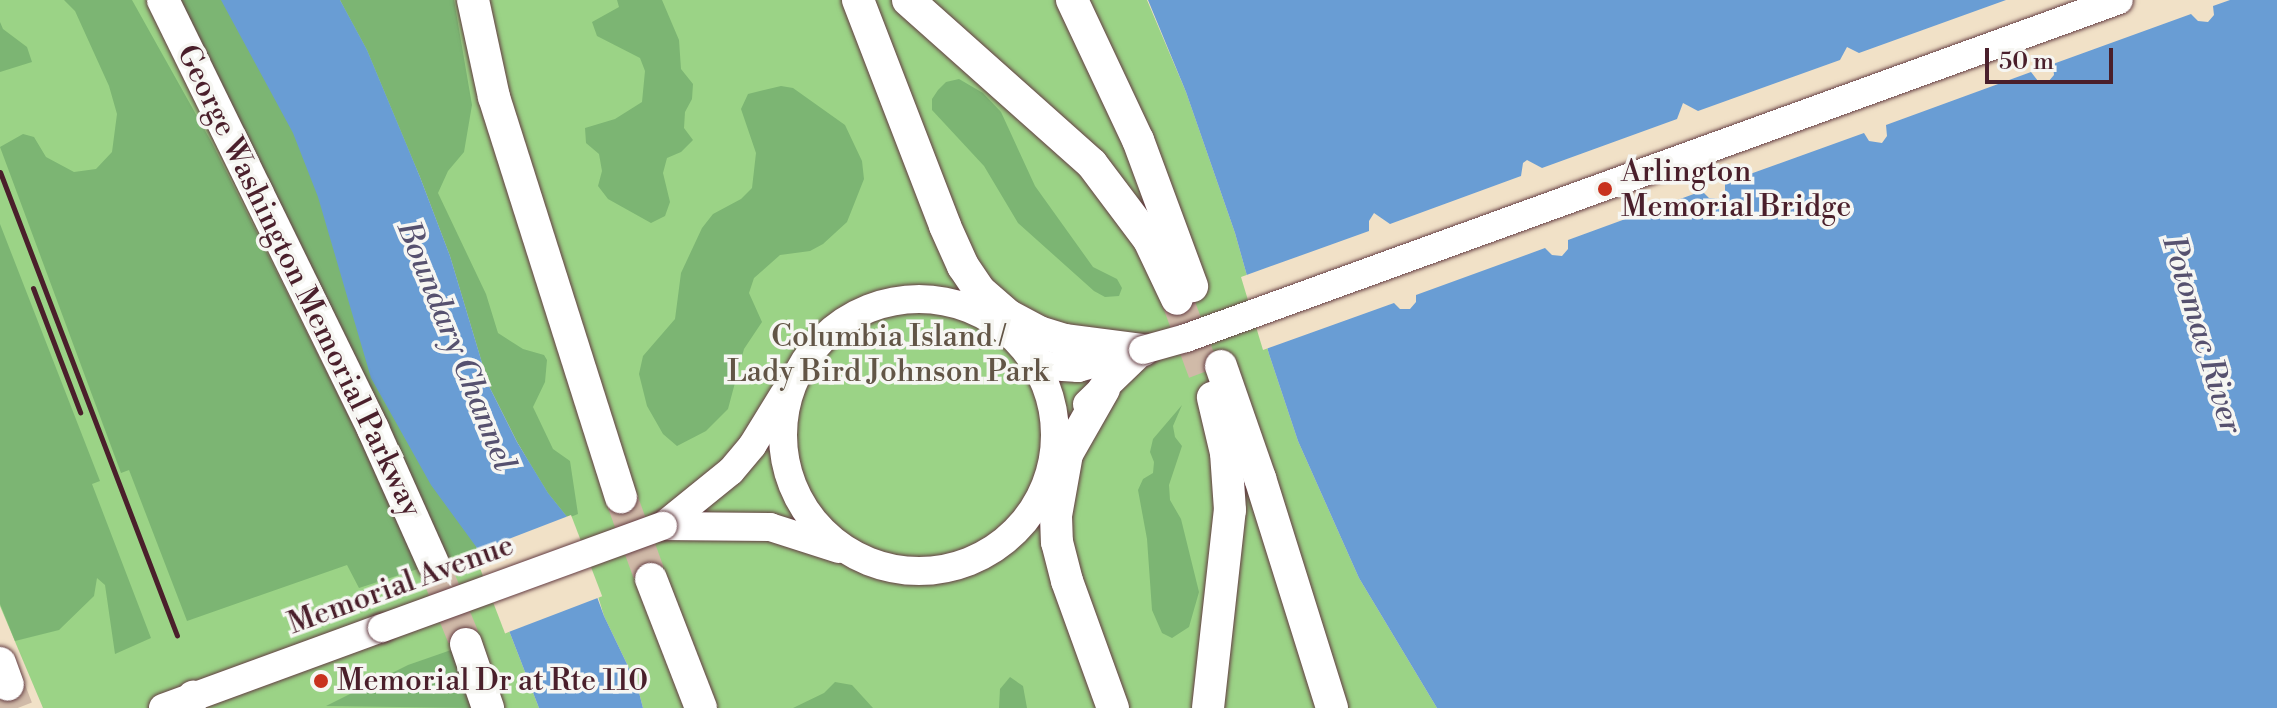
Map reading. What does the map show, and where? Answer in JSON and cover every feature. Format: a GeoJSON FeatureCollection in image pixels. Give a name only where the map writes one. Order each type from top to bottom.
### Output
{"type":"FeatureCollection","features":[{"type":"Feature","properties":{"kind":"highway","name":"George Washington Memorial Parkway"},"geometry":{"type":"LineString","coordinates":[[163,0],[373,429],[433,563]]}},
{"type":"Feature","properties":{"kind":"highway"},"geometry":{"type":"LineString","coordinates":[[473,0],[494,97],[621,497]]}},
{"type":"Feature","properties":{"kind":"highway"},"geometry":{"type":"LineString","coordinates":[[858,0],[945,226],[963,266],[979,290],[1009,316],[1053,337],[1143,350]]}},
{"type":"Feature","properties":{"kind":"highway"},"geometry":{"type":"LineString","coordinates":[[908,0],[1092,164],[1186,296],[1138,140],[1072,0]]}},
{"type":"Feature","properties":{"kind":"highway"},"geometry":{"type":"LineString","coordinates":[[945,226],[951,268],[962,287],[990,318]]}},
{"type":"Feature","properties":{"kind":"highway"},"geometry":{"type":"LineString","coordinates":[[1208,708],[1223,597],[1230,501],[1213,369],[1260,478],[1332,708]]}},
{"type":"Feature","properties":{"kind":"highway"},"geometry":{"type":"LineString","coordinates":[[1104,389],[1072,442],[1058,489],[1057,542],[1075,605],[1113,708]]}},
{"type":"Feature","properties":{"kind":"highway"},"geometry":{"type":"LineString","coordinates":[[1034,511],[1051,568],[1075,605]]}},
{"type":"Feature","properties":{"kind":"highway"},"geometry":{"type":"LineString","coordinates":[[651,579],[701,708]]}},
{"type":"Feature","properties":{"kind":"highway"},"geometry":{"type":"LineString","coordinates":[[466,644],[488,708]]}},
{"type":"Feature","properties":{"kind":"main road"},"geometry":{"type":"LineString","coordinates":[[1034,360],[1048,366],[1078,368],[1143,350],[2119,0]]}},
{"type":"Feature","properties":{"kind":"main road"},"geometry":{"type":"LineString","coordinates":[[1050,465],[1051,411],[1034,360],[1011,334],[990,318],[930,301],[891,300],[870,304],[851,312],[824,332],[808,351],[792,380],[785,428],[792,474],[814,519],[843,551],[898,571],[939,572],[992,553],[1014,536],[1034,511],[1068,424],[1143,350]]}},
{"type":"Feature","properties":{"kind":"main road","name":"Memorial Avenue"},"geometry":{"type":"LineString","coordinates":[[163,708],[190,702],[382,628],[674,522],[743,458],[792,380]]}},
{"type":"Feature","properties":{"kind":"main road","name":"Memorial Avenue"},"geometry":{"type":"LineString","coordinates":[[674,522],[770,527],[843,551]]}},
{"type":"Feature","properties":{"kind":"green space"},"geometry":{"type":"Polygon","coordinates":[[[0,0],[224,0],[477,548],[539,708],[43,708],[0,606],[0,0]]]}},
{"type":"Feature","properties":{"kind":"green space"},"geometry":{"type":"Polygon","coordinates":[[[64,0],[132,0],[212,143],[424,567],[359,588],[347,565],[187,621],[129,470],[121,473],[0,147],[23,134],[34,137],[46,157],[74,172],[96,169],[112,152],[117,114],[109,86],[75,11],[64,0]]]}},
{"type":"Feature","properties":{"kind":"green space"},"geometry":{"type":"Polygon","coordinates":[[[175,0],[232,0],[343,225],[477,548],[442,560],[175,0]]]}},
{"type":"Feature","properties":{"kind":"green space","name":"Columbia Island / Lady Bird Johnson Park"},"geometry":{"type":"Polygon","coordinates":[[[340,0],[1147,0],[1186,92],[1235,233],[1269,354],[1298,441],[1359,578],[1437,708],[643,708],[637,685],[604,616],[597,593],[489,386],[450,256],[420,177],[340,0]]]}},
{"type":"Feature","properties":{"kind":"green space"},"geometry":{"type":"Polygon","coordinates":[[[340,0],[454,0],[472,105],[464,152],[448,171],[438,193],[486,294],[498,333],[523,349],[544,355],[547,360],[545,382],[533,407],[553,449],[570,461],[578,514],[568,518],[548,493],[517,442],[489,386],[450,256],[420,177],[367,50],[340,0]]]}},
{"type":"Feature","properties":{"kind":"green space"},"geometry":{"type":"Polygon","coordinates":[[[617,0],[662,0],[679,40],[681,69],[693,84],[684,128],[693,140],[681,152],[667,158],[663,173],[670,202],[665,216],[651,223],[608,199],[598,186],[602,171],[599,154],[586,143],[585,128],[615,119],[642,102],[645,71],[640,58],[597,36],[592,22],[619,7],[617,0]]]}},
{"type":"Feature","properties":{"kind":"green space"},"geometry":{"type":"Polygon","coordinates":[[[0,22],[3,29],[27,47],[32,62],[0,72],[0,22]]]}},
{"type":"Feature","properties":{"kind":"green space"},"geometry":{"type":"Polygon","coordinates":[[[959,79],[983,93],[1001,112],[1035,186],[1093,267],[1117,279],[1122,288],[1119,296],[1105,297],[1094,291],[1018,223],[984,166],[932,110],[932,99],[938,90],[946,82],[959,79]]]}},
{"type":"Feature","properties":{"kind":"green space"},"geometry":{"type":"Polygon","coordinates":[[[781,86],[793,88],[845,125],[862,161],[864,179],[847,222],[823,244],[810,251],[780,255],[754,278],[749,293],[762,322],[744,349],[728,409],[706,431],[677,446],[663,434],[647,406],[639,374],[643,356],[675,319],[681,273],[702,228],[713,214],[741,199],[752,188],[756,153],[741,109],[748,94],[781,86]]]}},
{"type":"Feature","properties":{"kind":"green space"},"geometry":{"type":"Polygon","coordinates":[[[0,224],[100,481],[92,484],[151,638],[115,654],[105,585],[97,578],[94,596],[59,630],[15,641],[0,604],[0,224]]]}},
{"type":"Feature","properties":{"kind":"green space"},"geometry":{"type":"Polygon","coordinates":[[[1182,405],[1173,426],[1175,437],[1182,446],[1169,485],[1170,500],[1181,519],[1199,592],[1189,627],[1172,638],[1162,633],[1152,610],[1147,539],[1138,490],[1143,479],[1153,473],[1154,462],[1150,452],[1153,439],[1182,405]]]}},
{"type":"Feature","properties":{"kind":"green space"},"geometry":{"type":"Polygon","coordinates":[[[454,649],[474,708],[326,706],[408,665],[454,649]]]}},
{"type":"Feature","properties":{"kind":"green space"},"geometry":{"type":"Polygon","coordinates":[[[1010,677],[1023,686],[1027,708],[999,708],[1000,689],[1010,677]]]}},
{"type":"Feature","properties":{"kind":"green space"},"geometry":{"type":"Polygon","coordinates":[[[835,682],[852,685],[873,708],[793,708],[824,693],[835,682]]]}},
{"type":"Feature","properties":{"kind":"water","name":"Boundary Channel"},"geometry":{"type":"Polygon","coordinates":[[[221,0],[340,0],[367,50],[420,177],[450,256],[489,386],[517,442],[548,493],[568,518],[604,616],[637,685],[643,708],[539,708],[477,548],[431,485],[371,378],[318,197],[293,133],[221,0]]]}},
{"type":"Feature","properties":{"kind":"water","name":"Potomac River"},"geometry":{"type":"Polygon","coordinates":[[[1148,0],[2277,0],[2277,708],[1437,708],[1359,578],[1298,441],[1269,354],[1235,233],[1186,92],[1148,0]]]}},
{"type":"Feature","properties":{"kind":"pier","name":"Arlington Memorial Bridge"},"geometry":{"type":"Polygon","coordinates":[[[2006,0],[2230,0],[2213,6],[2214,15],[2208,22],[2198,21],[2191,14],[2053,64],[2054,75],[2048,82],[2038,81],[2031,72],[1886,125],[1887,136],[1882,143],[1869,141],[1864,133],[1725,183],[1725,192],[1719,199],[1709,198],[1702,191],[1568,240],[1568,249],[1562,256],[1552,255],[1545,248],[1416,295],[1416,302],[1410,309],[1400,309],[1394,303],[1263,350],[1241,277],[1369,231],[1369,221],[1374,213],[1390,224],[1521,176],[1523,163],[1527,160],[1542,168],[1677,119],[1683,103],[1698,111],[1840,60],[1847,47],[1859,53],[2006,0]]]}},
{"type":"Feature","properties":{"kind":"pier"},"geometry":{"type":"Polygon","coordinates":[[[571,515],[602,596],[505,633],[474,552],[571,515]]]}},
{"type":"Feature","properties":{"kind":"tunnel"},"geometry":{"type":"LineString","coordinates":[[1177,299],[1204,372]]}},
{"type":"Feature","properties":{"kind":"tunnel"},"geometry":{"type":"LineString","coordinates":[[621,497],[651,579]]}},
{"type":"Feature","properties":{"kind":"tunnel"},"geometry":{"type":"LineString","coordinates":[[433,563],[466,644]]}},
{"type":"Feature","properties":{"kind":"tunnel"},"geometry":{"type":"LineString","coordinates":[[8,685],[17,708]]}},
{"type":"Feature","properties":{"kind":"railway"},"geometry":{"type":"LineString","coordinates":[[0,172],[177,635]]}},
{"type":"Feature","properties":{"kind":"railway"},"geometry":{"type":"LineString","coordinates":[[33,288],[80,412]]}},
{"type":"Feature","properties":{"kind":"place","name":"Arlington Memorial Bridge"},"geometry":{"type":"Point","coordinates":[1605,189]}},
{"type":"Feature","properties":{"kind":"place","name":"Memorial Dr at Rte 110"},"geometry":{"type":"Point","coordinates":[321,681]}}]}
